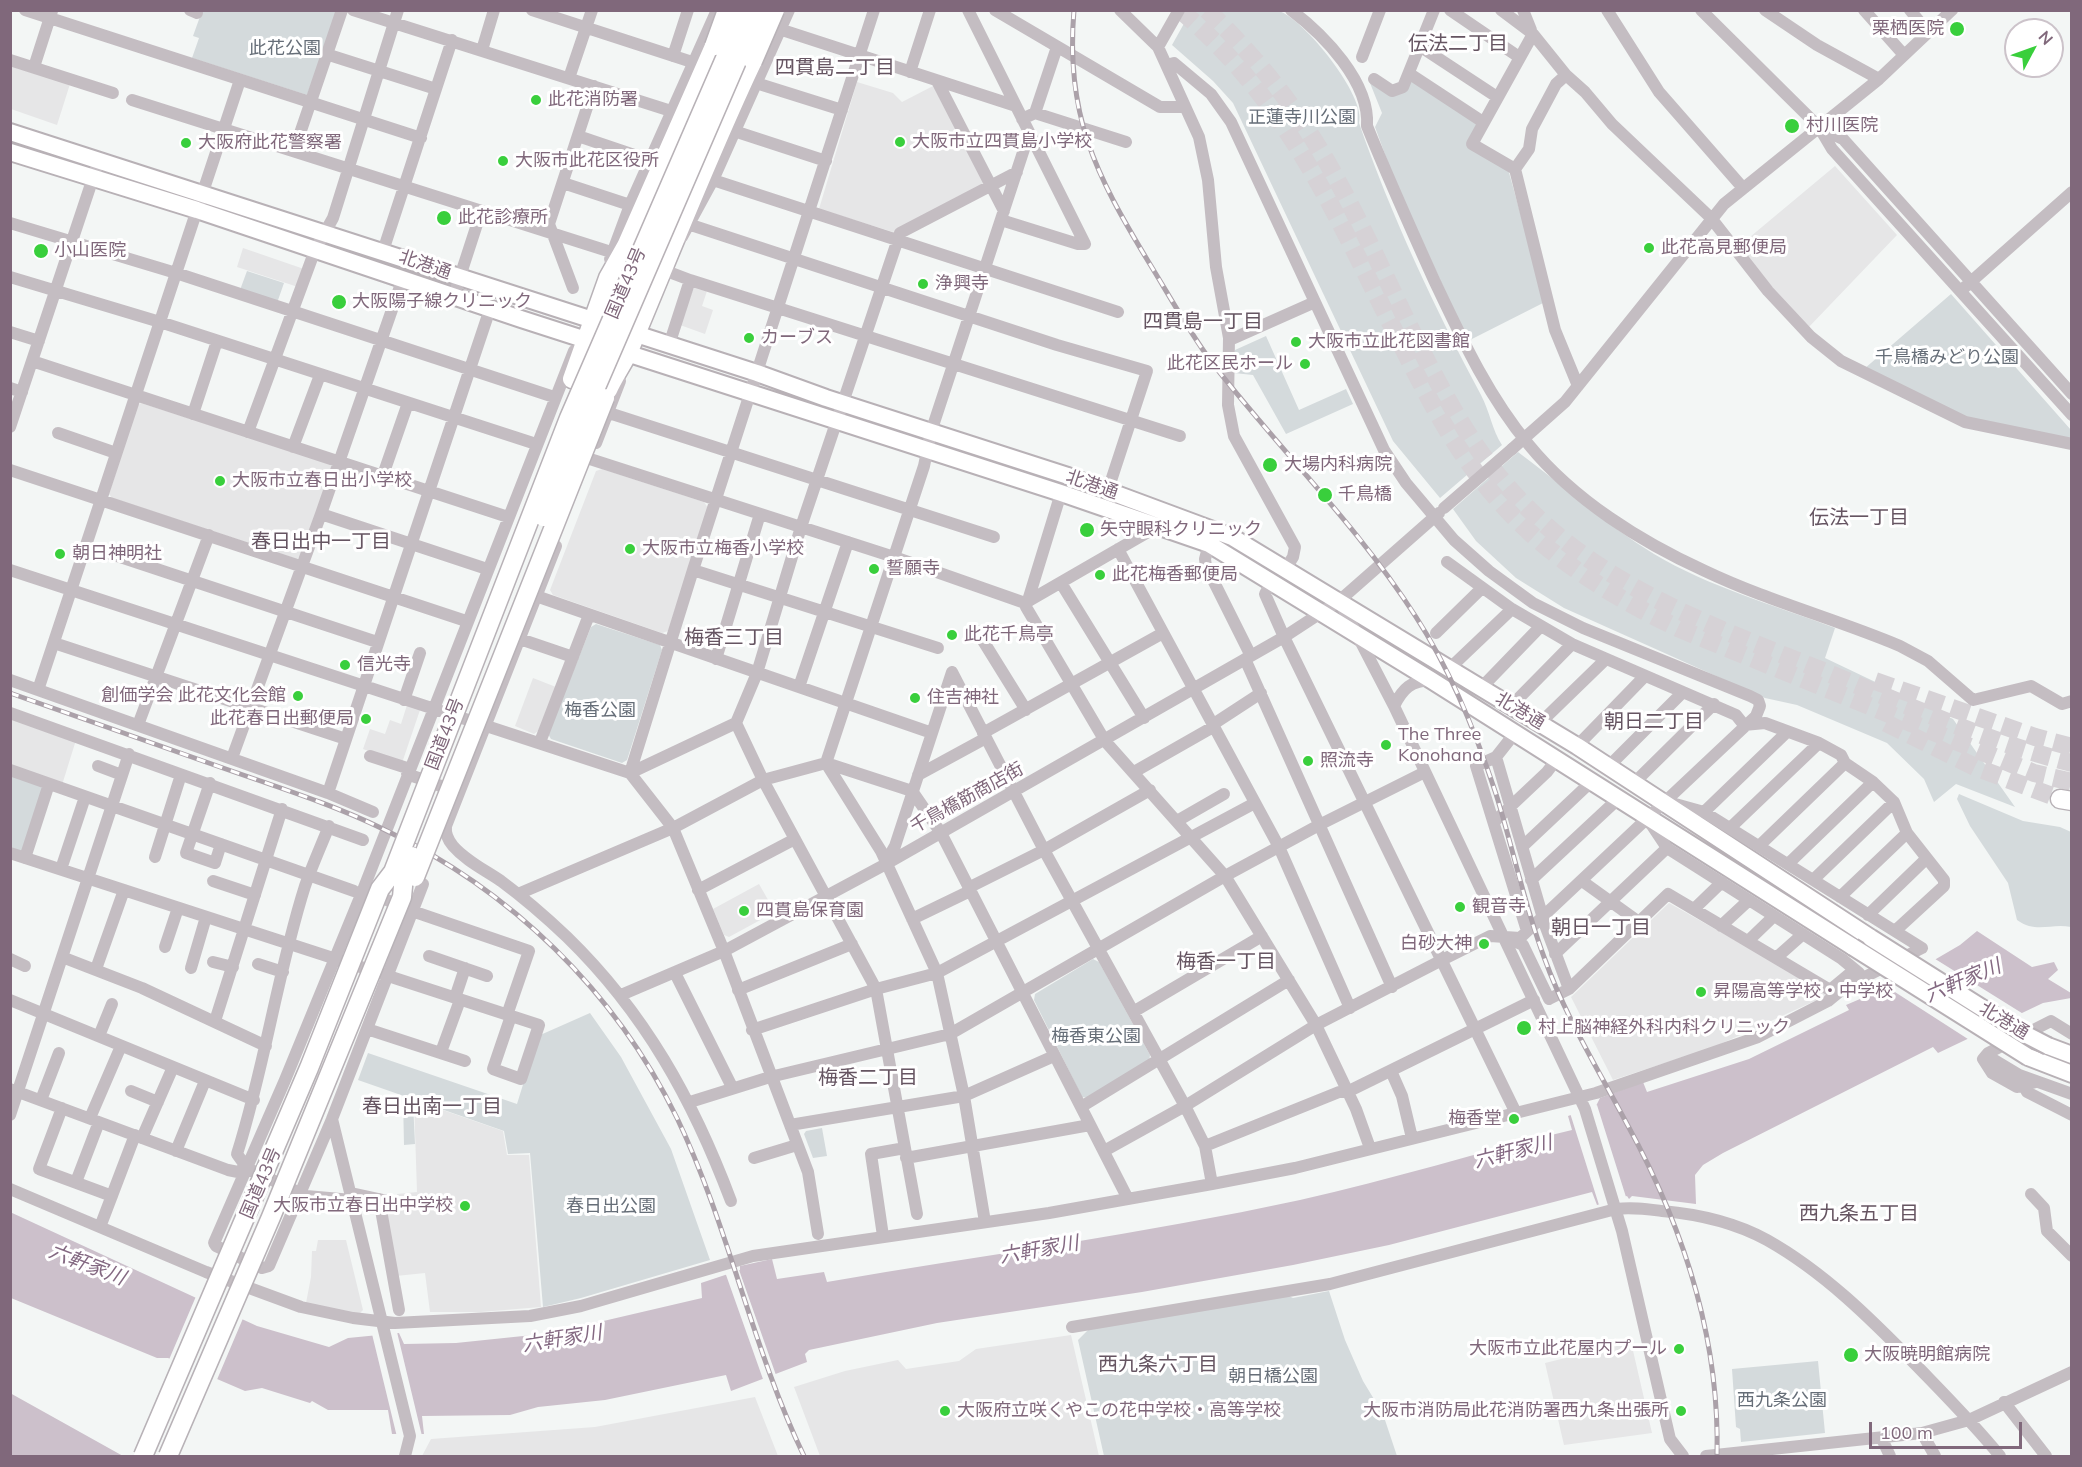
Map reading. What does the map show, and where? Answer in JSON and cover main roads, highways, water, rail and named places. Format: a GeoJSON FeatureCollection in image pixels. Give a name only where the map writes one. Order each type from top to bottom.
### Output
{"type":"FeatureCollection","features":[{"type":"Feature","properties":{"kind":"highway"},"geometry":{"type":"LineString","coordinates":[[366,890],[387,857],[582,356],[584,340],[608,278],[626,246],[636,205],[714,45],[727,10]]}},
{"type":"Feature","properties":{"kind":"highway"},"geometry":{"type":"LineString","coordinates":[[714,45],[723,35],[735,10]]}},
{"type":"Feature","properties":{"kind":"highway","name":"国道43号"},"geometry":{"type":"LineString","coordinates":[[143,1456],[300,1090],[366,890],[393,872],[569,418],[746,10]]}},
{"type":"Feature","properties":{"kind":"highway","name":"国道43号"},"geometry":{"type":"LineString","coordinates":[[168,1456],[407,904],[404,876],[577,432],[759,10]]}},
{"type":"Feature","properties":{"kind":"highway"},"geometry":{"type":"LineString","coordinates":[[407,904],[414,879],[608,390],[617,369],[628,354],[661,269],[775,10]]}},
{"type":"Feature","properties":{"kind":"main road","name":"北港通"},"geometry":{"type":"LineString","coordinates":[[10,132],[99,160],[315,250],[490,309],[1151,523],[1211,536],[1272,581],[2028,1057],[2072,1074]]}},
{"type":"Feature","properties":{"kind":"main road","name":"北港通"},"geometry":{"type":"LineString","coordinates":[[10,152],[93,177],[327,232],[1108,490],[1286,568],[1635,782],[1664,801],[1675,812],[2017,1030],[2072,1055]]}},
{"type":"Feature","properties":{"kind":"water","name":"六軒家川"},"geometry":{"type":"Polygon","coordinates":[[[1977,931],[2032,967],[2054,962],[2058,970],[2048,979],[2071,993],[2071,998],[2043,1003],[1938,1053],[1933,1047],[1723,1153],[1703,1165],[1695,1175],[1696,1204],[1632,1196],[1629,1199],[1627,1196],[1597,1205],[1592,1192],[1389,1245],[1293,1265],[1142,1292],[937,1323],[809,1350],[805,1354],[807,1362],[731,1391],[726,1375],[605,1400],[538,1407],[510,1415],[422,1416],[424,1434],[392,1434],[388,1410],[328,1410],[312,1401],[310,1403],[262,1388],[245,1391],[168,1358],[157,1358],[11,1298],[10,1212],[257,1326],[329,1347],[348,1338],[399,1333],[404,1344],[456,1343],[552,1333],[702,1298],[701,1283],[740,1270],[740,1266],[772,1259],[777,1279],[824,1272],[827,1282],[1064,1244],[1241,1212],[1334,1192],[1572,1130],[1568,1116],[1596,1106],[1600,1098],[1643,1082],[1647,1092],[1749,1059],[1849,1010],[1846,1005],[1888,987],[1960,945],[1977,931]]]}},
{"type":"Feature","properties":{"kind":"water"},"geometry":{"type":"Polygon","coordinates":[[[10,1393],[123,1456],[11,1456],[10,1393]]]}},
{"type":"Feature","properties":{"kind":"tunnel"},"geometry":{"type":"LineString","coordinates":[[1180,10],[1252,83],[1281,123],[1331,206],[1450,435],[1475,471],[1508,511],[1552,552],[1600,586],[1680,629],[2034,773],[2072,782]]}},
{"type":"Feature","properties":{"kind":"tunnel"},"geometry":{"type":"LineString","coordinates":[[1207,10],[1257,63],[1301,120],[1345,194],[1440,387],[1462,424],[1498,476],[1539,519],[1583,555],[1630,585],[1733,635],[1957,726],[2072,763]]}},
{"type":"Feature","properties":{"kind":"tunnel"},"geometry":{"type":"LineString","coordinates":[[1875,681],[2035,737],[2072,747]]}},
{"type":"Feature","properties":{"kind":"tunnel"},"geometry":{"type":"LineString","coordinates":[[1886,723],[1975,767],[2060,799]]}},
{"type":"Feature","properties":{"kind":"railway"},"geometry":{"type":"LineString","coordinates":[[1074,10],[1072,47],[1074,81],[1080,113],[1088,143],[1113,200],[1187,326],[1213,364],[1344,519],[1393,583],[1429,638],[1462,703],[1496,794],[1530,917],[1552,979],[1582,1042],[1647,1163],[1681,1243],[1705,1326],[1716,1412],[1717,1456]]}},
{"type":"Feature","properties":{"kind":"railway"},"geometry":{"type":"LineString","coordinates":[[10,693],[304,796],[383,829],[430,854],[474,882],[516,914],[555,949],[623,1028],[652,1072],[677,1118],[711,1202],[770,1373],[804,1456]]}},
{"type":"Feature","properties":{"kind":"place","name":"栗栖医院"},"geometry":{"type":"Point","coordinates":[1957,29]}},
{"type":"Feature","properties":{"kind":"place","name":"此花消防署"},"geometry":{"type":"Point","coordinates":[536,100]}},
{"type":"Feature","properties":{"kind":"place","name":"村川医院"},"geometry":{"type":"Point","coordinates":[1792,126]}},
{"type":"Feature","properties":{"kind":"place","name":"大阪市立四貫島小学校"},"geometry":{"type":"Point","coordinates":[900,142]}},
{"type":"Feature","properties":{"kind":"place","name":"大阪府此花警察署"},"geometry":{"type":"Point","coordinates":[186,143]}},
{"type":"Feature","properties":{"kind":"place","name":"大阪市此花区役所"},"geometry":{"type":"Point","coordinates":[503,161]}},
{"type":"Feature","properties":{"kind":"place","name":"此花診療所"},"geometry":{"type":"Point","coordinates":[444,218]}},
{"type":"Feature","properties":{"kind":"place","name":"此花高見郵便局"},"geometry":{"type":"Point","coordinates":[1649,248]}},
{"type":"Feature","properties":{"kind":"place","name":"小山医院"},"geometry":{"type":"Point","coordinates":[41,251]}},
{"type":"Feature","properties":{"kind":"place","name":"浄興寺"},"geometry":{"type":"Point","coordinates":[923,284]}},
{"type":"Feature","properties":{"kind":"place","name":"大阪陽子線クリニック"},"geometry":{"type":"Point","coordinates":[339,302]}},
{"type":"Feature","properties":{"kind":"place","name":"カーブス"},"geometry":{"type":"Point","coordinates":[749,338]}},
{"type":"Feature","properties":{"kind":"place","name":"大阪市立此花図書館"},"geometry":{"type":"Point","coordinates":[1296,342]}},
{"type":"Feature","properties":{"kind":"place","name":"此花区民ホール"},"geometry":{"type":"Point","coordinates":[1305,364]}},
{"type":"Feature","properties":{"kind":"place","name":"大場内科病院"},"geometry":{"type":"Point","coordinates":[1270,465]}},
{"type":"Feature","properties":{"kind":"place","name":"大阪市立春日出小学校"},"geometry":{"type":"Point","coordinates":[220,481]}},
{"type":"Feature","properties":{"kind":"place","name":"千鳥橋"},"geometry":{"type":"Point","coordinates":[1325,495]}},
{"type":"Feature","properties":{"kind":"place","name":"矢守眼科クリニック"},"geometry":{"type":"Point","coordinates":[1087,530]}},
{"type":"Feature","properties":{"kind":"place","name":"大阪市立梅香小学校"},"geometry":{"type":"Point","coordinates":[630,549]}},
{"type":"Feature","properties":{"kind":"place","name":"朝日神明社"},"geometry":{"type":"Point","coordinates":[60,554]}},
{"type":"Feature","properties":{"kind":"place","name":"誓願寺"},"geometry":{"type":"Point","coordinates":[874,569]}},
{"type":"Feature","properties":{"kind":"place","name":"此花梅香郵便局"},"geometry":{"type":"Point","coordinates":[1100,575]}},
{"type":"Feature","properties":{"kind":"place","name":"此花千鳥亭"},"geometry":{"type":"Point","coordinates":[952,635]}},
{"type":"Feature","properties":{"kind":"place","name":"信光寺"},"geometry":{"type":"Point","coordinates":[345,665]}},
{"type":"Feature","properties":{"kind":"place","name":"創価学会 此花文化会館"},"geometry":{"type":"Point","coordinates":[298,696]}},
{"type":"Feature","properties":{"kind":"place","name":"住吉神社"},"geometry":{"type":"Point","coordinates":[915,698]}},
{"type":"Feature","properties":{"kind":"place","name":"此花春日出郵便局"},"geometry":{"type":"Point","coordinates":[366,719]}},
{"type":"Feature","properties":{"kind":"place","name":"The Three Konohana"},"geometry":{"type":"Point","coordinates":[1386,745]}},
{"type":"Feature","properties":{"kind":"place","name":"照流寺"},"geometry":{"type":"Point","coordinates":[1308,761]}},
{"type":"Feature","properties":{"kind":"place","name":"観音寺"},"geometry":{"type":"Point","coordinates":[1460,907]}},
{"type":"Feature","properties":{"kind":"place","name":"四貫島保育園"},"geometry":{"type":"Point","coordinates":[744,911]}},
{"type":"Feature","properties":{"kind":"place","name":"白砂大神"},"geometry":{"type":"Point","coordinates":[1484,944]}},
{"type":"Feature","properties":{"kind":"place","name":"昇陽高等学校・中学校"},"geometry":{"type":"Point","coordinates":[1701,992]}},
{"type":"Feature","properties":{"kind":"place","name":"村上脳神経外科内科クリニック"},"geometry":{"type":"Point","coordinates":[1524,1028]}},
{"type":"Feature","properties":{"kind":"place","name":"梅香堂"},"geometry":{"type":"Point","coordinates":[1514,1119]}},
{"type":"Feature","properties":{"kind":"place","name":"大阪市立春日出中学校"},"geometry":{"type":"Point","coordinates":[465,1206]}},
{"type":"Feature","properties":{"kind":"place","name":"大阪市立此花屋内プール"},"geometry":{"type":"Point","coordinates":[1679,1349]}},
{"type":"Feature","properties":{"kind":"place","name":"大阪暁明館病院"},"geometry":{"type":"Point","coordinates":[1851,1355]}},
{"type":"Feature","properties":{"kind":"place","name":"大阪府立咲くやこの花中学校・高等学校"},"geometry":{"type":"Point","coordinates":[945,1411]}},
{"type":"Feature","properties":{"kind":"place","name":"大阪市消防局此花消防署西九条出張所"},"geometry":{"type":"Point","coordinates":[1681,1411]}},
{"type":"Feature","properties":{"kind":"district","name":"伝法二丁目"},"geometry":{"type":"Point","coordinates":[1458,44]}},
{"type":"Feature","properties":{"kind":"district","name":"四貫島二丁目"},"geometry":{"type":"Point","coordinates":[835,68]}},
{"type":"Feature","properties":{"kind":"district","name":"四貫島一丁目"},"geometry":{"type":"Point","coordinates":[1203,322]}},
{"type":"Feature","properties":{"kind":"district","name":"伝法一丁目"},"geometry":{"type":"Point","coordinates":[1859,518]}},
{"type":"Feature","properties":{"kind":"district","name":"春日出中一丁目"},"geometry":{"type":"Point","coordinates":[321,542]}},
{"type":"Feature","properties":{"kind":"district","name":"梅香三丁目"},"geometry":{"type":"Point","coordinates":[734,638]}},
{"type":"Feature","properties":{"kind":"district","name":"朝日二丁目"},"geometry":{"type":"Point","coordinates":[1654,722]}},
{"type":"Feature","properties":{"kind":"district","name":"朝日一丁目"},"geometry":{"type":"Point","coordinates":[1601,928]}},
{"type":"Feature","properties":{"kind":"district","name":"梅香一丁目"},"geometry":{"type":"Point","coordinates":[1226,962]}},
{"type":"Feature","properties":{"kind":"district","name":"梅香二丁目"},"geometry":{"type":"Point","coordinates":[868,1078]}},
{"type":"Feature","properties":{"kind":"district","name":"春日出南一丁目"},"geometry":{"type":"Point","coordinates":[432,1107]}},
{"type":"Feature","properties":{"kind":"district","name":"西九条五丁目"},"geometry":{"type":"Point","coordinates":[1859,1214]}},
{"type":"Feature","properties":{"kind":"district","name":"西九条六丁目"},"geometry":{"type":"Point","coordinates":[1158,1365]}},
{"type":"Feature","properties":{"kind":"park label","name":"此花公園"},"geometry":{"type":"Point","coordinates":[285,49]}},
{"type":"Feature","properties":{"kind":"park label","name":"正蓮寺川公園"},"geometry":{"type":"Point","coordinates":[1302,118]}},
{"type":"Feature","properties":{"kind":"park label","name":"千鳥橋みどり公園"},"geometry":{"type":"Point","coordinates":[1947,358]}},
{"type":"Feature","properties":{"kind":"park label","name":"梅香公園"},"geometry":{"type":"Point","coordinates":[600,711]}},
{"type":"Feature","properties":{"kind":"park label","name":"梅香東公園"},"geometry":{"type":"Point","coordinates":[1096,1037]}},
{"type":"Feature","properties":{"kind":"park label","name":"春日出公園"},"geometry":{"type":"Point","coordinates":[611,1207]}},
{"type":"Feature","properties":{"kind":"park label","name":"朝日橋公園"},"geometry":{"type":"Point","coordinates":[1273,1377]}},
{"type":"Feature","properties":{"kind":"park label","name":"西九条公園"},"geometry":{"type":"Point","coordinates":[1782,1401]}}]}
